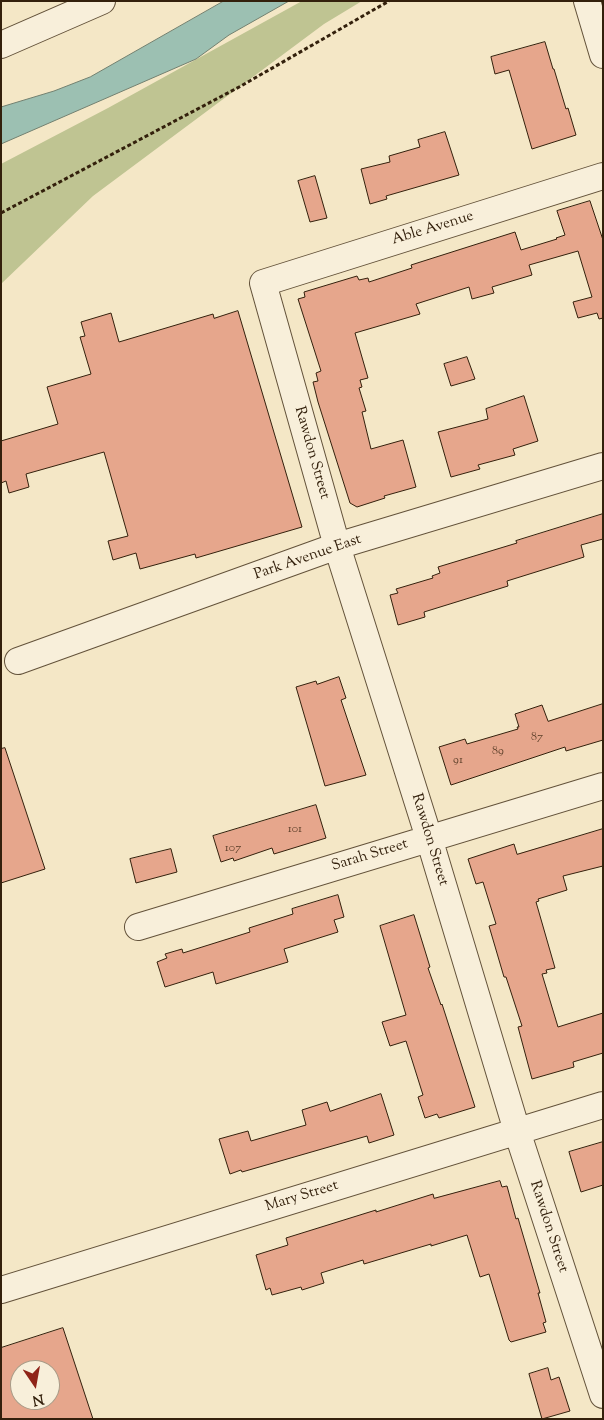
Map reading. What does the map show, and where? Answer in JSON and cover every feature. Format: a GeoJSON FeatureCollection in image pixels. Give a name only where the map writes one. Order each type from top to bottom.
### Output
{"type":"FeatureCollection","features":[{"type":"Feature","properties":{"kind":"street"},"geometry":{"type":"LineString","coordinates":[[1,45],[102,1]]}},
{"type":"Feature","properties":{"kind":"street"},"geometry":{"type":"LineString","coordinates":[[587,1],[603,55]]}},
{"type":"Feature","properties":{"kind":"street","name":"Able Avenue"},"geometry":{"type":"LineString","coordinates":[[263,283],[603,176]]}},
{"type":"Feature","properties":{"kind":"street","name":"Rawdon Street"},"geometry":{"type":"LineString","coordinates":[[263,283],[338,546],[429,838],[517,1131],[603,1395]]}},
{"type":"Feature","properties":{"kind":"street","name":"Park Avenue East"},"geometry":{"type":"LineString","coordinates":[[18,661],[338,546],[603,466]]}},
{"type":"Feature","properties":{"kind":"street","name":"Sarah Street"},"geometry":{"type":"LineString","coordinates":[[138,926],[603,786]]}},
{"type":"Feature","properties":{"kind":"street","name":"Mary Street"},"geometry":{"type":"LineString","coordinates":[[1,1290],[603,1105]]}},
{"type":"Feature","properties":{"kind":"path"},"geometry":{"type":"LineString","coordinates":[[1,212],[241,86],[389,1]]}},
{"type":"Feature","properties":{"kind":"green space"},"geometry":{"type":"Polygon","coordinates":[[[302,1],[362,1],[324,24],[93,196],[1,284],[1,164],[108,108],[302,1]]]}},
{"type":"Feature","properties":{"kind":"shaded area"},"geometry":{"type":"Polygon","coordinates":[[[224,1],[289,1],[229,35],[196,59],[1,144],[1,107],[54,91],[90,77],[224,1]]]}},
{"type":"Feature","properties":{"kind":"building"},"geometry":{"type":"Polygon","coordinates":[[[545,42],[576,135],[532,149],[509,70],[495,74],[491,57],[545,42]]]}},
{"type":"Feature","properties":{"kind":"building"},"geometry":{"type":"Polygon","coordinates":[[[445,132],[459,175],[386,196],[387,199],[370,204],[361,169],[390,162],[389,156],[420,147],[418,140],[445,132]]]}},
{"type":"Feature","properties":{"kind":"building"},"geometry":{"type":"Polygon","coordinates":[[[315,176],[327,218],[310,222],[298,181],[315,176]]]}},
{"type":"Feature","properties":{"kind":"building"},"geometry":{"type":"Polygon","coordinates":[[[590,201],[603,240],[603,318],[599,319],[597,313],[578,318],[573,302],[592,297],[578,251],[529,265],[532,275],[492,287],[494,293],[472,299],[469,287],[416,304],[420,314],[355,333],[368,378],[360,380],[362,387],[359,388],[366,411],[362,412],[371,449],[403,440],[416,487],[384,496],[385,498],[357,507],[350,503],[318,402],[313,382],[318,381],[316,373],[321,371],[298,299],[305,297],[304,292],[357,276],[359,280],[368,278],[369,282],[412,268],[411,265],[515,232],[521,250],[557,239],[565,235],[557,211],[590,201]]]}},
{"type":"Feature","properties":{"kind":"building"},"geometry":{"type":"Polygon","coordinates":[[[238,311],[302,527],[196,558],[195,554],[140,569],[136,553],[113,560],[108,541],[128,536],[104,452],[26,474],[29,487],[9,493],[6,481],[1,483],[1,441],[58,424],[47,387],[91,374],[80,337],[85,336],[81,322],[111,313],[119,342],[213,314],[214,318],[238,311]]]}},
{"type":"Feature","properties":{"kind":"building"},"geometry":{"type":"Polygon","coordinates":[[[467,357],[475,379],[451,386],[444,364],[467,357]]]}},
{"type":"Feature","properties":{"kind":"building"},"geometry":{"type":"Polygon","coordinates":[[[524,396],[538,441],[513,449],[515,455],[478,465],[480,469],[451,477],[438,432],[488,419],[486,409],[524,396]]]}},
{"type":"Feature","properties":{"kind":"building"},"geometry":{"type":"Polygon","coordinates":[[[603,514],[603,539],[581,545],[584,557],[507,581],[508,586],[424,612],[425,617],[398,625],[390,595],[398,593],[396,589],[433,578],[432,576],[440,573],[438,567],[603,514]]]}},
{"type":"Feature","properties":{"kind":"building"},"geometry":{"type":"Polygon","coordinates":[[[339,677],[346,698],[341,700],[366,775],[325,786],[296,687],[316,681],[317,684],[339,677]]]}},
{"type":"Feature","properties":{"kind":"building"},"geometry":{"type":"Polygon","coordinates":[[[603,704],[603,740],[566,751],[565,747],[451,785],[439,747],[465,739],[467,744],[518,729],[515,714],[542,705],[548,721],[603,704]]]}},
{"type":"Feature","properties":{"kind":"building"},"geometry":{"type":"Polygon","coordinates":[[[5,748],[45,869],[1,883],[1,749],[5,748]]]}},
{"type":"Feature","properties":{"kind":"building"},"geometry":{"type":"Polygon","coordinates":[[[316,805],[326,838],[274,854],[272,848],[234,861],[233,858],[221,862],[213,836],[316,805]]]}},
{"type":"Feature","properties":{"kind":"building"},"geometry":{"type":"Polygon","coordinates":[[[603,829],[603,866],[563,876],[567,890],[538,899],[539,901],[536,902],[555,968],[546,970],[547,973],[542,974],[558,1027],[603,1013],[603,1053],[573,1062],[574,1067],[532,1079],[518,1027],[522,1026],[506,977],[504,977],[489,926],[496,924],[483,882],[476,884],[468,859],[514,844],[517,854],[603,829]]]}},
{"type":"Feature","properties":{"kind":"building"},"geometry":{"type":"Polygon","coordinates":[[[171,849],[177,872],[136,883],[130,859],[171,849]]]}},
{"type":"Feature","properties":{"kind":"building"},"geometry":{"type":"Polygon","coordinates":[[[338,895],[344,917],[334,920],[338,932],[284,949],[288,962],[216,984],[213,972],[165,987],[157,962],[167,958],[165,954],[182,949],[183,953],[250,932],[249,928],[293,914],[292,909],[338,895]]]}},
{"type":"Feature","properties":{"kind":"building"},"geometry":{"type":"Polygon","coordinates":[[[414,915],[430,967],[428,968],[442,1004],[475,1107],[439,1118],[437,1114],[425,1118],[418,1097],[423,1095],[406,1041],[390,1046],[382,1022],[406,1015],[380,926],[414,915]]]}},
{"type":"Feature","properties":{"kind":"building"},"geometry":{"type":"Polygon","coordinates":[[[381,1094],[394,1135],[369,1143],[367,1136],[230,1174],[219,1139],[248,1131],[251,1141],[306,1125],[302,1110],[327,1102],[330,1111],[381,1094]]]}},
{"type":"Feature","properties":{"kind":"building"},"geometry":{"type":"Polygon","coordinates":[[[603,1142],[603,1185],[581,1192],[569,1152],[603,1142]]]}},
{"type":"Feature","properties":{"kind":"building"},"geometry":{"type":"Polygon","coordinates":[[[500,1181],[502,1187],[507,1186],[516,1219],[518,1218],[540,1293],[538,1293],[546,1322],[543,1323],[546,1332],[511,1342],[509,1340],[489,1274],[480,1277],[467,1235],[364,1264],[363,1260],[321,1273],[324,1283],[302,1290],[301,1287],[272,1295],[270,1288],[266,1290],[256,1255],[288,1245],[286,1238],[433,1194],[434,1198],[500,1181]]]}},
{"type":"Feature","properties":{"kind":"building"},"geometry":{"type":"Polygon","coordinates":[[[63,1328],[93,1419],[1,1419],[1,1348],[63,1328]]]}},
{"type":"Feature","properties":{"kind":"building"},"geometry":{"type":"Polygon","coordinates":[[[548,1368],[551,1380],[559,1377],[570,1411],[542,1419],[529,1374],[548,1368]]]}}]}
